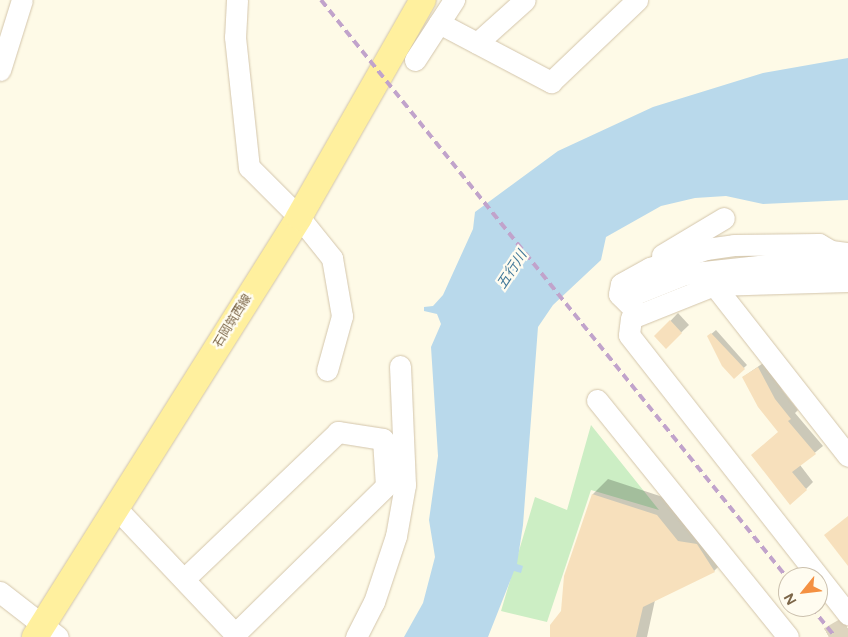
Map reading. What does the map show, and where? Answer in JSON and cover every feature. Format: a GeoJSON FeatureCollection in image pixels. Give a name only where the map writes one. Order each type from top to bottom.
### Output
{"type":"FeatureCollection","features":[{"type":"Feature","properties":{"kind":"main road","name":"石岡筑西線"},"geometry":{"type":"LineString","coordinates":[[45,633],[116,508],[299,217],[424,0]]}},
{"type":"Feature","properties":{"kind":"street"},"geometry":{"type":"LineString","coordinates":[[0,70],[3,44],[22,0]]}},
{"type":"Feature","properties":{"kind":"street"},"geometry":{"type":"LineString","coordinates":[[237,0],[235,37],[249,167],[299,217],[332,258],[342,316],[327,370]]}},
{"type":"Feature","properties":{"kind":"street"},"geometry":{"type":"LineString","coordinates":[[415,60],[454,0]]}},
{"type":"Feature","properties":{"kind":"street"},"geometry":{"type":"LineString","coordinates":[[477,43],[524,0]]}},
{"type":"Feature","properties":{"kind":"street"},"geometry":{"type":"LineString","coordinates":[[439,23],[551,82],[637,0]]}},
{"type":"Feature","properties":{"kind":"street"},"geometry":{"type":"LineString","coordinates":[[724,218],[656,258],[621,284],[619,294],[635,305],[714,285],[848,281]]}},
{"type":"Feature","properties":{"kind":"street"},"geometry":{"type":"LineString","coordinates":[[634,276],[706,249],[734,245],[819,244],[831,251],[848,252]]}},
{"type":"Feature","properties":{"kind":"street"},"geometry":{"type":"LineString","coordinates":[[844,602],[629,335],[635,305],[685,274],[766,265],[848,264]]}},
{"type":"Feature","properties":{"kind":"street"},"geometry":{"type":"LineString","coordinates":[[714,285],[848,456]]}},
{"type":"Feature","properties":{"kind":"street"},"geometry":{"type":"LineString","coordinates":[[356,637],[374,602],[393,544],[405,485],[400,366]]}},
{"type":"Feature","properties":{"kind":"street"},"geometry":{"type":"LineString","coordinates":[[597,400],[788,637]]}},
{"type":"Feature","properties":{"kind":"street"},"geometry":{"type":"LineString","coordinates":[[116,508],[235,634],[386,486],[382,439],[338,432],[184,579]]}},
{"type":"Feature","properties":{"kind":"street"},"geometry":{"type":"LineString","coordinates":[[0,592],[45,633]]}},
{"type":"Feature","properties":{"kind":"green space"},"geometry":{"type":"Polygon","coordinates":[[[591,425],[659,510],[591,490],[547,622],[501,611],[535,497],[567,510],[591,425]]]}},
{"type":"Feature","properties":{"kind":"water","name":"五行川"},"geometry":{"type":"Polygon","coordinates":[[[848,58],[848,200],[763,204],[726,196],[695,198],[661,206],[606,237],[601,260],[553,305],[538,327],[523,525],[517,564],[523,566],[521,573],[514,571],[488,637],[404,637],[423,603],[435,557],[429,520],[438,456],[431,347],[441,324],[437,314],[424,311],[424,307],[433,306],[443,295],[473,229],[475,212],[558,151],[653,107],[763,73],[848,58]]]}},
{"type":"Feature","properties":{"kind":"building"},"geometry":{"type":"Polygon","coordinates":[[[670,320],[682,333],[666,349],[654,336],[670,320]]]}},
{"type":"Feature","properties":{"kind":"building"},"geometry":{"type":"Polygon","coordinates":[[[711,333],[745,369],[734,379],[722,366],[707,336],[711,333]]]}},
{"type":"Feature","properties":{"kind":"building"},"geometry":{"type":"Polygon","coordinates":[[[758,367],[775,399],[791,419],[788,421],[816,454],[792,472],[807,490],[790,505],[751,455],[778,432],[758,407],[742,377],[758,367]]]}},
{"type":"Feature","properties":{"kind":"building"},"geometry":{"type":"Polygon","coordinates":[[[592,494],[657,515],[678,541],[697,544],[715,572],[643,607],[636,637],[550,637],[550,625],[561,611],[564,576],[592,494]]]}},
{"type":"Feature","properties":{"kind":"building"},"geometry":{"type":"Polygon","coordinates":[[[848,516],[848,566],[824,535],[848,516]]]}},
{"type":"Feature","properties":{"kind":"tunnel"},"geometry":{"type":"LineString","coordinates":[[829,637],[848,626]]}},
{"type":"Feature","properties":{"kind":"railway"},"geometry":{"type":"LineString","coordinates":[[321,0],[778,567]]}},
{"type":"Feature","properties":{"kind":"railway"},"geometry":{"type":"LineString","coordinates":[[819,617],[835,637]]}}]}
